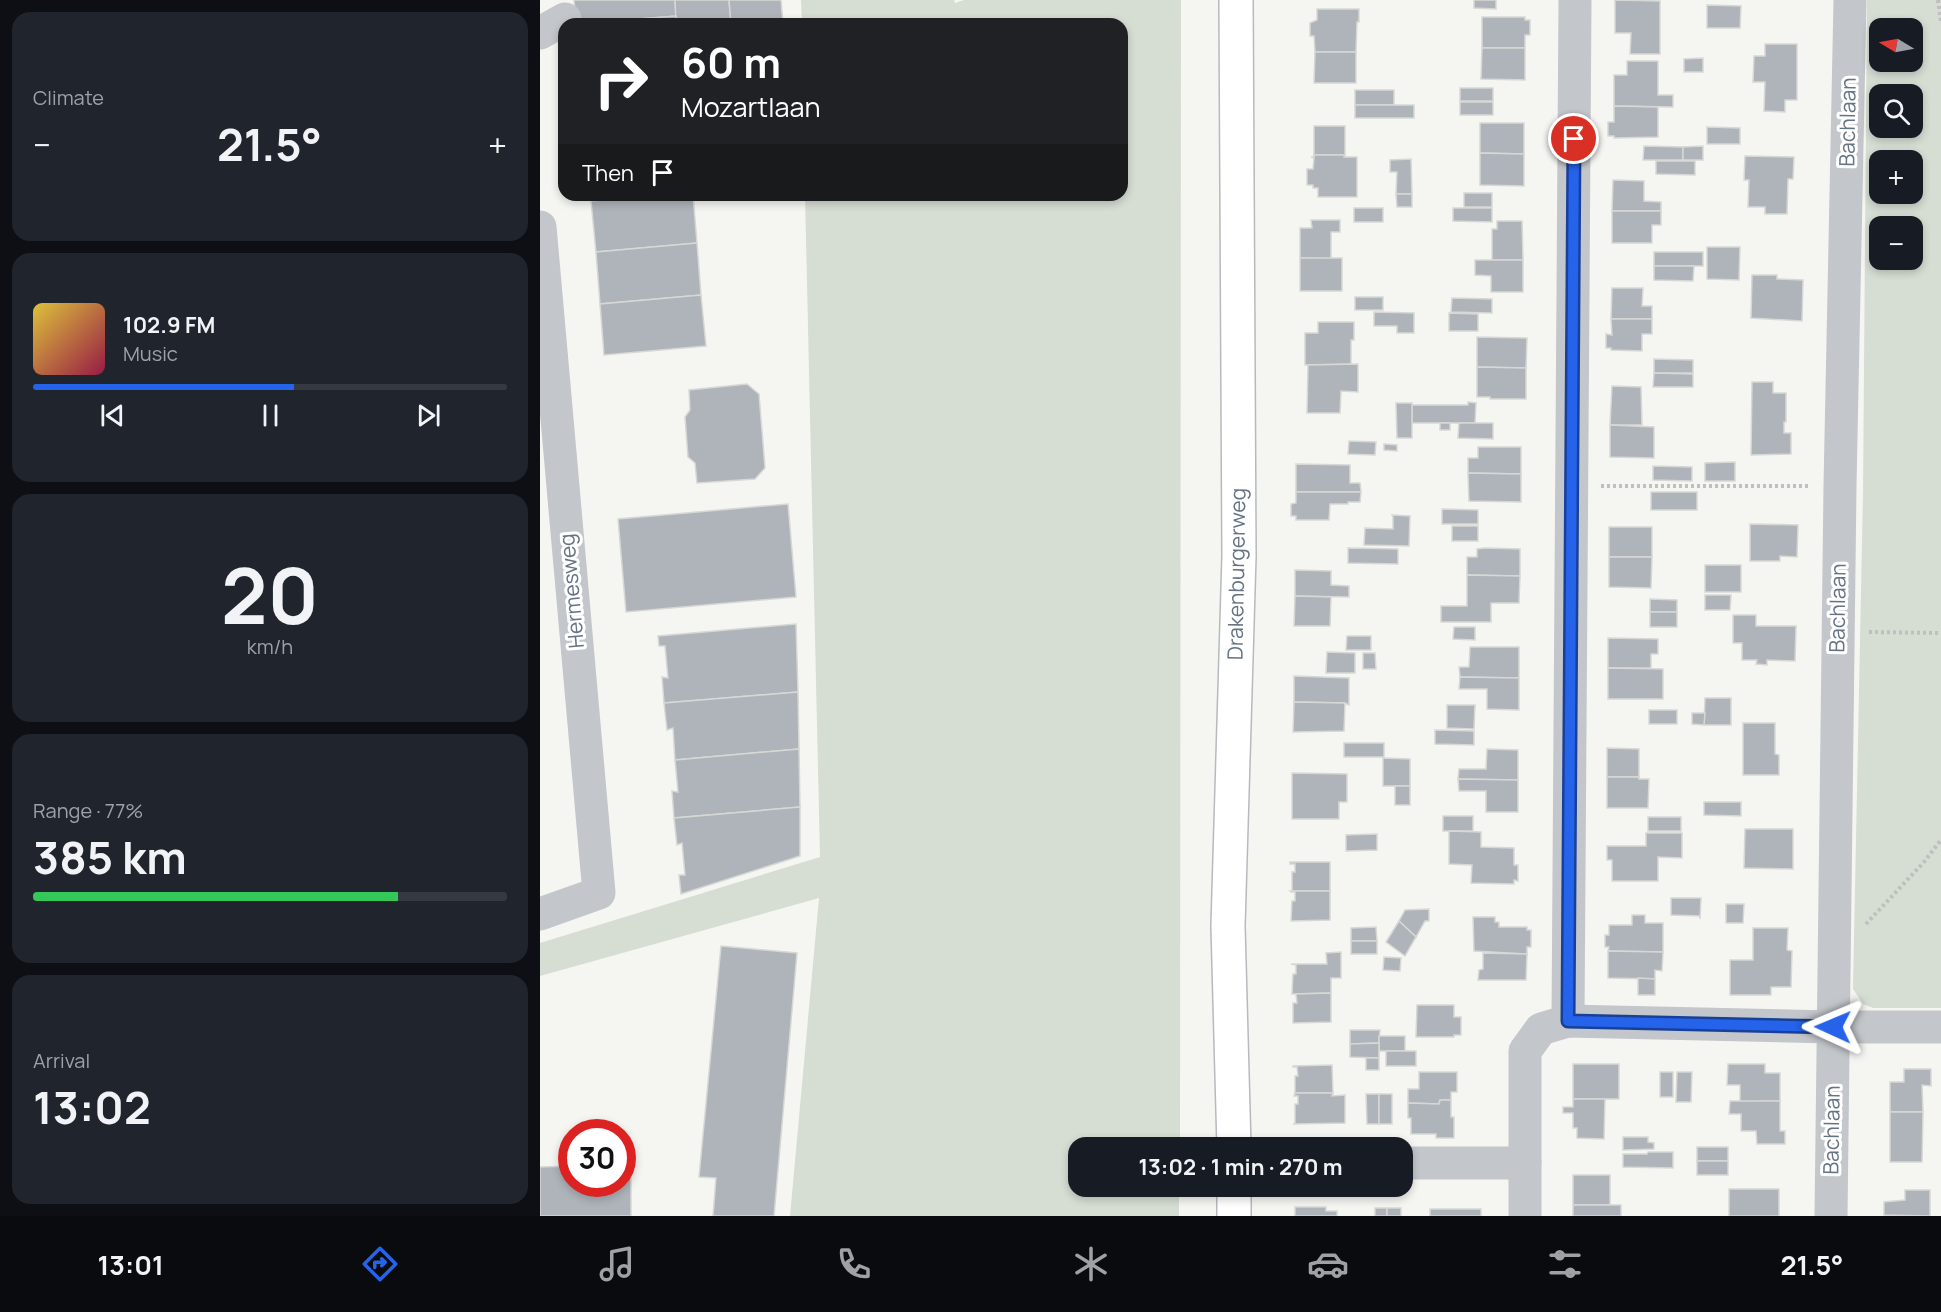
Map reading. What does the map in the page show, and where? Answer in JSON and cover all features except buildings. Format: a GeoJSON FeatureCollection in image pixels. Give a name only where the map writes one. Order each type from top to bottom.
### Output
{"type":"FeatureCollection","features":[{"type":"Feature","properties":{"kind":"main road","name":"Drakenburgerweg"},"geometry":{"type":"LineString","coordinates":[[1233,1137],[1228,926],[1239,556],[1236,0]]}},
{"type":"Feature","properties":{"kind":"main road"},"geometry":{"type":"LineString","coordinates":[[1234,1197],[1234,1216]]}},
{"type":"Feature","properties":{"kind":"street"},"geometry":{"type":"LineString","coordinates":[[1568,1021],[1575,0]]}},
{"type":"Feature","properties":{"kind":"street","name":"Bachlaan"},"geometry":{"type":"LineString","coordinates":[[1831,1216],[1840,486],[1850,0]]}},
{"type":"Feature","properties":{"kind":"street","name":"Hermesweg"},"geometry":{"type":"LineString","coordinates":[[540,227],[599,893],[540,914]]}},
{"type":"Feature","properties":{"kind":"street"},"geometry":{"type":"LineString","coordinates":[[1524,1216],[1524,1051],[1541,1029],[1568,1021],[1941,1027]]}},
{"type":"Feature","properties":{"kind":"street"},"geometry":{"type":"LineString","coordinates":[[1413,1163],[1525,1163]]}},
{"type":"Feature","properties":{"kind":"path"},"geometry":{"type":"LineString","coordinates":[[1938,0],[1941,22]]}},
{"type":"Feature","properties":{"kind":"path"},"geometry":{"type":"LineString","coordinates":[[1572,486],[1840,486]]}},
{"type":"Feature","properties":{"kind":"path"},"geometry":{"type":"LineString","coordinates":[[1863,632],[1941,633]]}},
{"type":"Feature","properties":{"kind":"path"},"geometry":{"type":"LineString","coordinates":[[1835,957],[1924,862],[1941,840]]}},
{"type":"Feature","properties":{"kind":"shaded area"},"geometry":{"type":"Polygon","coordinates":[[[801,0],[954,0],[955,3],[964,0],[1181,0],[1180,1137],[1068,1137],[1068,1197],[1179,1197],[1179,1216],[790,1216],[819,898],[540,976],[540,943],[820,857],[805,201],[1128,201],[1128,18],[802,18],[801,0]]]}},
{"type":"Feature","properties":{"kind":"shaded area"},"geometry":{"type":"Polygon","coordinates":[[[1867,0],[1941,0],[1941,1008],[1873,1008],[1863,1004],[1853,989],[1863,493],[1867,0]]]}},
{"type":"Feature","properties":{"kind":"route"},"geometry":{"type":"LineString","coordinates":[[1574,139],[1568,1021],[1833,1027]]}}]}
